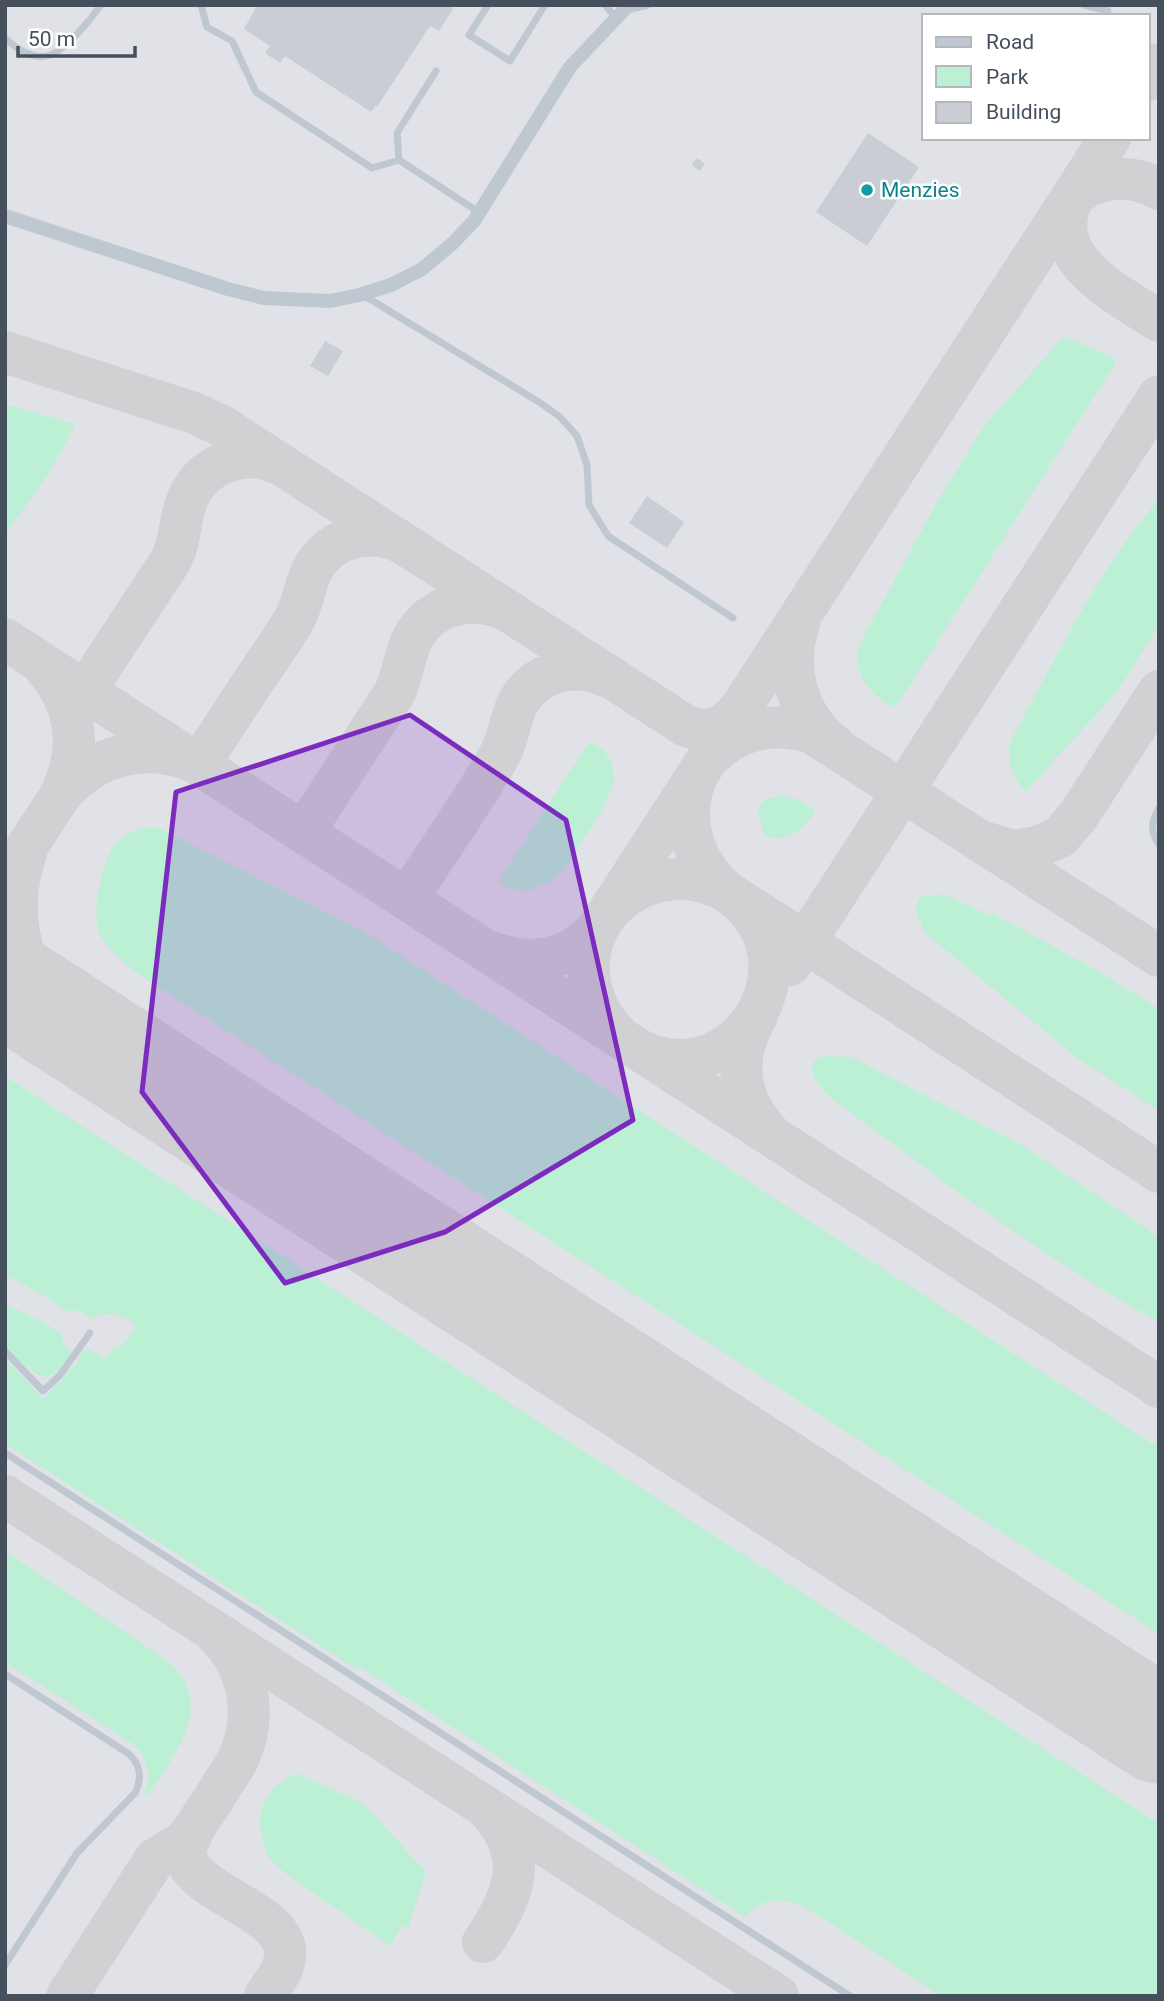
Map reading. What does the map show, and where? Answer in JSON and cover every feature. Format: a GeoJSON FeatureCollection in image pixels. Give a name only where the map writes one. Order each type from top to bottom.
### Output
{"type":"FeatureCollection","features":[{"type":"Feature","properties":{"kind":"street"},"geometry":{"type":"LineString","coordinates":[[5,216],[228,289],[264,298],[330,301],[391,285],[422,269],[453,243],[480,213],[570,67],[627,9]]}},
{"type":"Feature","properties":{"kind":"lane"},"geometry":{"type":"LineString","coordinates":[[5,38],[15,48],[36,56],[50,55],[78,33],[102,5]]}},
{"type":"Feature","properties":{"kind":"lane"},"geometry":{"type":"LineString","coordinates":[[201,5],[207,27],[232,41],[256,92],[373,168],[400,160]]}},
{"type":"Feature","properties":{"kind":"lane"},"geometry":{"type":"LineString","coordinates":[[488,5],[469,35],[510,61],[545,5]]}},
{"type":"Feature","properties":{"kind":"lane"},"geometry":{"type":"LineString","coordinates":[[605,5],[627,9],[648,5]]}},
{"type":"Feature","properties":{"kind":"lane"},"geometry":{"type":"LineString","coordinates":[[1084,5],[1108,11]]}},
{"type":"Feature","properties":{"kind":"lane"},"geometry":{"type":"LineString","coordinates":[[400,160],[397,133],[436,71]]}},
{"type":"Feature","properties":{"kind":"lane"},"geometry":{"type":"LineString","coordinates":[[400,160],[480,213]]}},
{"type":"Feature","properties":{"kind":"lane"},"geometry":{"type":"LineString","coordinates":[[361,294],[539,402],[559,417],[577,436],[587,466],[589,505],[608,536],[733,618]]}},
{"type":"Feature","properties":{"kind":"lane"},"geometry":{"type":"LineString","coordinates":[[1159,808],[1152,824],[1154,838],[1159,844]]}},
{"type":"Feature","properties":{"kind":"lane"},"geometry":{"type":"LineString","coordinates":[[5,1351],[43,1391],[60,1375],[90,1333]]}},
{"type":"Feature","properties":{"kind":"lane"},"geometry":{"type":"LineString","coordinates":[[5,1453],[850,1996]]}},
{"type":"Feature","properties":{"kind":"lane"},"geometry":{"type":"LineString","coordinates":[[5,1674],[129,1754],[135,1760],[140,1782],[135,1793],[77,1853],[5,1965]]}},
{"type":"Feature","properties":{"kind":"highlighted area"},"geometry":{"type":"Polygon","coordinates":[[[410,715],[566,820],[633,1120],[445,1232],[285,1283],[142,1092],[176,792],[410,715]]]}},
{"type":"Feature","properties":{"kind":"shaded area"},"geometry":{"type":"Polygon","coordinates":[[[5,5],[1159,5],[1159,1996],[5,1996],[5,5]]]}},
{"type":"Feature","properties":{"kind":"green space"},"geometry":{"type":"Polygon","coordinates":[[[1068,338],[1112,357],[1116,362],[896,707],[887,703],[878,698],[865,683],[858,664],[859,645],[940,497],[985,425],[1061,339],[1068,338]]]}},
{"type":"Feature","properties":{"kind":"green space"},"geometry":{"type":"Polygon","coordinates":[[[5,404],[75,424],[43,481],[5,534],[5,404]]]}},
{"type":"Feature","properties":{"kind":"green space"},"geometry":{"type":"Polygon","coordinates":[[[1159,499],[1159,625],[1117,692],[1025,792],[1016,779],[1009,760],[1012,738],[1098,584],[1137,526],[1159,499]]]}},
{"type":"Feature","properties":{"kind":"green space"},"geometry":{"type":"Polygon","coordinates":[[[589,742],[604,750],[612,764],[614,781],[602,810],[563,871],[549,882],[528,891],[511,889],[498,882],[589,742]]]}},
{"type":"Feature","properties":{"kind":"green space"},"geometry":{"type":"Polygon","coordinates":[[[778,796],[799,800],[815,812],[793,834],[772,838],[764,835],[758,810],[764,800],[778,796]]]}},
{"type":"Feature","properties":{"kind":"green space"},"geometry":{"type":"Polygon","coordinates":[[[142,828],[159,828],[363,931],[1159,1448],[1159,1634],[129,968],[100,935],[96,921],[97,899],[106,863],[114,845],[123,837],[142,828]]]}},
{"type":"Feature","properties":{"kind":"green space"},"geometry":{"type":"Polygon","coordinates":[[[945,894],[990,916],[992,913],[1102,973],[1159,1009],[1159,1111],[1076,1057],[925,933],[917,915],[917,902],[920,897],[945,894]]]}},
{"type":"Feature","properties":{"kind":"green space"},"geometry":{"type":"Polygon","coordinates":[[[851,1057],[1020,1144],[1159,1237],[1159,1322],[1030,1243],[827,1095],[814,1078],[812,1064],[818,1058],[851,1057]]]}},
{"type":"Feature","properties":{"kind":"green space"},"geometry":{"type":"Polygon","coordinates":[[[5,1076],[1159,1824],[1158,1996],[941,1996],[815,1913],[796,1904],[770,1901],[745,1917],[358,1666],[356,1669],[5,1444],[5,1358],[43,1399],[75,1365],[83,1351],[89,1349],[105,1359],[115,1346],[121,1347],[135,1328],[133,1322],[115,1314],[101,1313],[93,1319],[80,1311],[68,1311],[13,1278],[9,1277],[5,1281],[5,1076]]]}},
{"type":"Feature","properties":{"kind":"green space"},"geometry":{"type":"Polygon","coordinates":[[[5,1303],[62,1335],[64,1344],[71,1353],[63,1367],[46,1377],[38,1375],[5,1345],[5,1303]]]}},
{"type":"Feature","properties":{"kind":"green space"},"geometry":{"type":"Polygon","coordinates":[[[5,1551],[165,1659],[181,1675],[189,1692],[187,1728],[169,1763],[147,1796],[144,1794],[148,1780],[147,1768],[142,1755],[133,1744],[5,1662],[5,1551]]]}},
{"type":"Feature","properties":{"kind":"green space"},"geometry":{"type":"Polygon","coordinates":[[[296,1773],[363,1803],[426,1872],[409,1925],[407,1928],[402,1925],[390,1946],[286,1874],[270,1859],[259,1820],[264,1802],[274,1787],[296,1773]]]}},
{"type":"Feature","properties":{"kind":"building"},"geometry":{"type":"Polygon","coordinates":[[[257,5],[447,5],[453,9],[439,31],[430,26],[377,107],[376,105],[371,112],[285,56],[280,63],[265,53],[270,46],[244,29],[257,5]]]}},
{"type":"Feature","properties":{"kind":"building","name":"Menzies"},"geometry":{"type":"Polygon","coordinates":[[[868,133],[919,167],[867,246],[816,212],[868,133]]]}},
{"type":"Feature","properties":{"kind":"building"},"geometry":{"type":"Polygon","coordinates":[[[697,158],[705,164],[700,171],[692,165],[697,158]]]}},
{"type":"Feature","properties":{"kind":"building"},"geometry":{"type":"Polygon","coordinates":[[[325,341],[343,351],[328,376],[310,366],[325,341]]]}},
{"type":"Feature","properties":{"kind":"building"},"geometry":{"type":"Polygon","coordinates":[[[647,496],[684,522],[667,548],[629,523],[647,496]]]}},
{"type":"Feature","properties":{"kind":"taxiway"},"geometry":{"type":"LineString","coordinates":[[1150,77],[1159,64]]}},
{"type":"Feature","properties":{"kind":"taxiway"},"geometry":{"type":"LineString","coordinates":[[494,953],[523,959],[550,957],[575,947],[598,928],[1109,140]]}},
{"type":"Feature","properties":{"kind":"taxiway"},"geometry":{"type":"LineString","coordinates":[[1070,201],[1090,186],[1112,179],[1136,180],[1159,189]]}},
{"type":"Feature","properties":{"kind":"taxiway"},"geometry":{"type":"LineString","coordinates":[[1074,195],[1067,217],[1068,237],[1075,255],[1088,271],[1105,285],[1159,321]]}},
{"type":"Feature","properties":{"kind":"taxiway"},"geometry":{"type":"LineString","coordinates":[[5,352],[194,413],[220,425],[686,726],[703,730],[717,727],[729,720],[741,707]]}},
{"type":"Feature","properties":{"kind":"taxiway"},"geometry":{"type":"LineString","coordinates":[[790,965],[1159,396]]}},
{"type":"Feature","properties":{"kind":"taxiway"},"geometry":{"type":"LineString","coordinates":[[85,691],[171,560],[177,546],[186,503],[201,478],[212,469],[237,459],[265,459],[279,464]]}},
{"type":"Feature","properties":{"kind":"taxiway"},"geometry":{"type":"LineString","coordinates":[[5,880],[60,796],[89,770],[123,755],[142,753],[161,753],[199,764],[294,620],[309,576],[325,553],[342,542],[361,536],[381,536],[400,542]]}},
{"type":"Feature","properties":{"kind":"taxiway"},"geometry":{"type":"LineString","coordinates":[[304,832],[395,692],[410,644],[417,631],[426,621],[449,607],[476,603],[503,609]]}},
{"type":"Feature","properties":{"kind":"taxiway"},"geometry":{"type":"LineString","coordinates":[[799,624],[793,657],[797,690],[811,720],[834,745]]}},
{"type":"Feature","properties":{"kind":"taxiway"},"geometry":{"type":"LineString","coordinates":[[5,639],[1159,1387]]}},
{"type":"Feature","properties":{"kind":"taxiway"},"geometry":{"type":"LineString","coordinates":[[44,667],[64,698],[73,730],[72,762],[60,796]]}},
{"type":"Feature","properties":{"kind":"taxiway"},"geometry":{"type":"LineString","coordinates":[[407,899],[499,756],[514,712],[529,688],[547,676],[567,670],[588,670],[608,677]]}},
{"type":"Feature","properties":{"kind":"taxiway"},"geometry":{"type":"LineString","coordinates":[[987,843],[1013,851],[1037,847],[1060,837],[1078,816],[1159,691]]}},
{"type":"Feature","properties":{"kind":"taxiway"},"geometry":{"type":"LineString","coordinates":[[714,753],[736,737],[760,729],[786,728],[812,733],[1159,956]]}},
{"type":"Feature","properties":{"kind":"taxiway"},"geometry":{"type":"LineString","coordinates":[[695,781],[689,812],[693,841],[706,868],[726,891]]}},
{"type":"Feature","properties":{"kind":"taxiway"},"geometry":{"type":"LineString","coordinates":[[26,853],[17,909],[18,928],[28,964],[55,1005],[110,1051]]}},
{"type":"Feature","properties":{"kind":"taxiway"},"geometry":{"type":"LineString","coordinates":[[732,895],[758,925],[769,958],[766,991],[752,1020],[729,1044],[700,1058],[665,1059],[629,1044],[610,1026],[596,1003],[589,972],[592,943],[604,919],[623,899],[647,885],[674,879],[703,882],[732,895],[1159,1172]]}},
{"type":"Feature","properties":{"kind":"taxiway"},"geometry":{"type":"LineString","coordinates":[[5,996],[24,1001],[61,1019]]}},
{"type":"Feature","properties":{"kind":"taxiway"},"geometry":{"type":"LineString","coordinates":[[757,1016],[744,1046],[742,1075],[749,1104],[767,1130]]}},
{"type":"Feature","properties":{"kind":"taxiway"},"geometry":{"type":"LineString","coordinates":[[5,1496],[778,1996]]}},
{"type":"Feature","properties":{"kind":"taxiway"},"geometry":{"type":"LineString","coordinates":[[218,1637],[229,1650],[244,1680],[249,1713],[247,1730],[236,1763],[191,1835],[185,1858],[194,1872],[209,1885],[263,1919],[276,1931],[284,1946],[284,1963],[265,1996]]}},
{"type":"Feature","properties":{"kind":"taxiway"},"geometry":{"type":"LineString","coordinates":[[483,1942],[503,1909],[513,1876],[510,1844],[488,1810]]}},
{"type":"Feature","properties":{"kind":"taxiway"},"geometry":{"type":"LineString","coordinates":[[67,1996],[155,1859],[183,1842],[194,1829]]}},
{"type":"Feature","properties":{"kind":"runway"},"geometry":{"type":"LineString","coordinates":[[5,983],[1159,1730]]}},
{"type":"Feature","properties":{"kind":"place","name":"Menzies"},"geometry":{"type":"Point","coordinates":[867,190]}}]}
